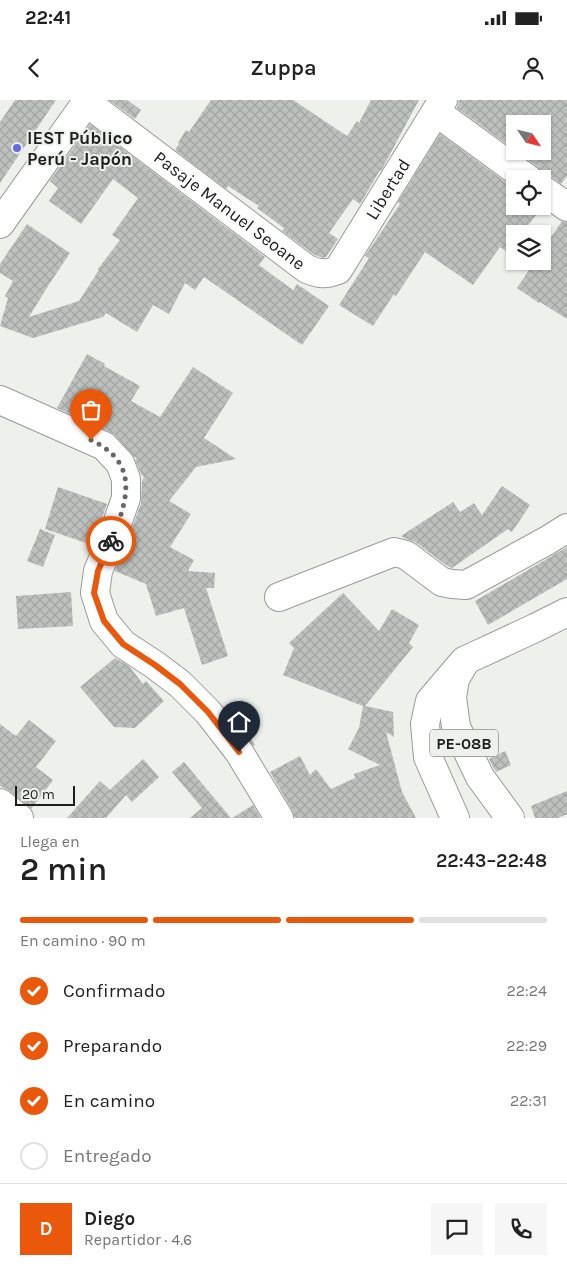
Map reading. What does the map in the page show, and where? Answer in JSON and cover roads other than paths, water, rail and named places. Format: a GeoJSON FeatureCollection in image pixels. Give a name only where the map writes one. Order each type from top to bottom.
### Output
{"type":"FeatureCollection","features":[{"type":"Feature","properties":{"kind":"main road"},"geometry":{"type":"LineString","coordinates":[[0,224],[87,101]]}},
{"type":"Feature","properties":{"kind":"main road","name":"Pasaje Manuel Seoane"},"geometry":{"type":"LineString","coordinates":[[87,101],[307,269],[316,273],[328,274]]}},
{"type":"Feature","properties":{"kind":"main road"},"geometry":{"type":"LineString","coordinates":[[440,106],[517,170]]}},
{"type":"Feature","properties":{"kind":"main road","name":"Libertad"},"geometry":{"type":"LineString","coordinates":[[328,274],[338,270],[440,106]]}},
{"type":"Feature","properties":{"kind":"main road"},"geometry":{"type":"LineString","coordinates":[[551,195],[567,207]]}},
{"type":"Feature","properties":{"kind":"main road"},"geometry":{"type":"LineString","coordinates":[[0,400],[104,446],[120,462],[126,479],[126,498],[98,571],[94,593],[104,621],[123,644],[180,684],[208,712],[239,752],[279,818]]}},
{"type":"Feature","properties":{"kind":"main road"},"geometry":{"type":"LineString","coordinates":[[279,597],[394,552],[406,555],[442,582],[466,585],[567,528]]}},
{"type":"Feature","properties":{"kind":"main road"},"geometry":{"type":"LineString","coordinates":[[455,818],[428,757],[425,724],[430,701],[466,660],[567,612]]}},
{"type":"Feature","properties":{"kind":"main road","name":"PE-08B"},"geometry":{"type":"LineString","coordinates":[[466,660],[455,680],[452,697],[456,727],[480,777],[510,818]]}},
{"type":"Feature","properties":{"kind":"main road"},"geometry":{"type":"LineString","coordinates":[[0,804],[19,818]]}},
{"type":"Feature","properties":{"kind":"place","name":"IEST Público Perú - Japón"},"geometry":{"type":"Point","coordinates":[17,148]}}]}
